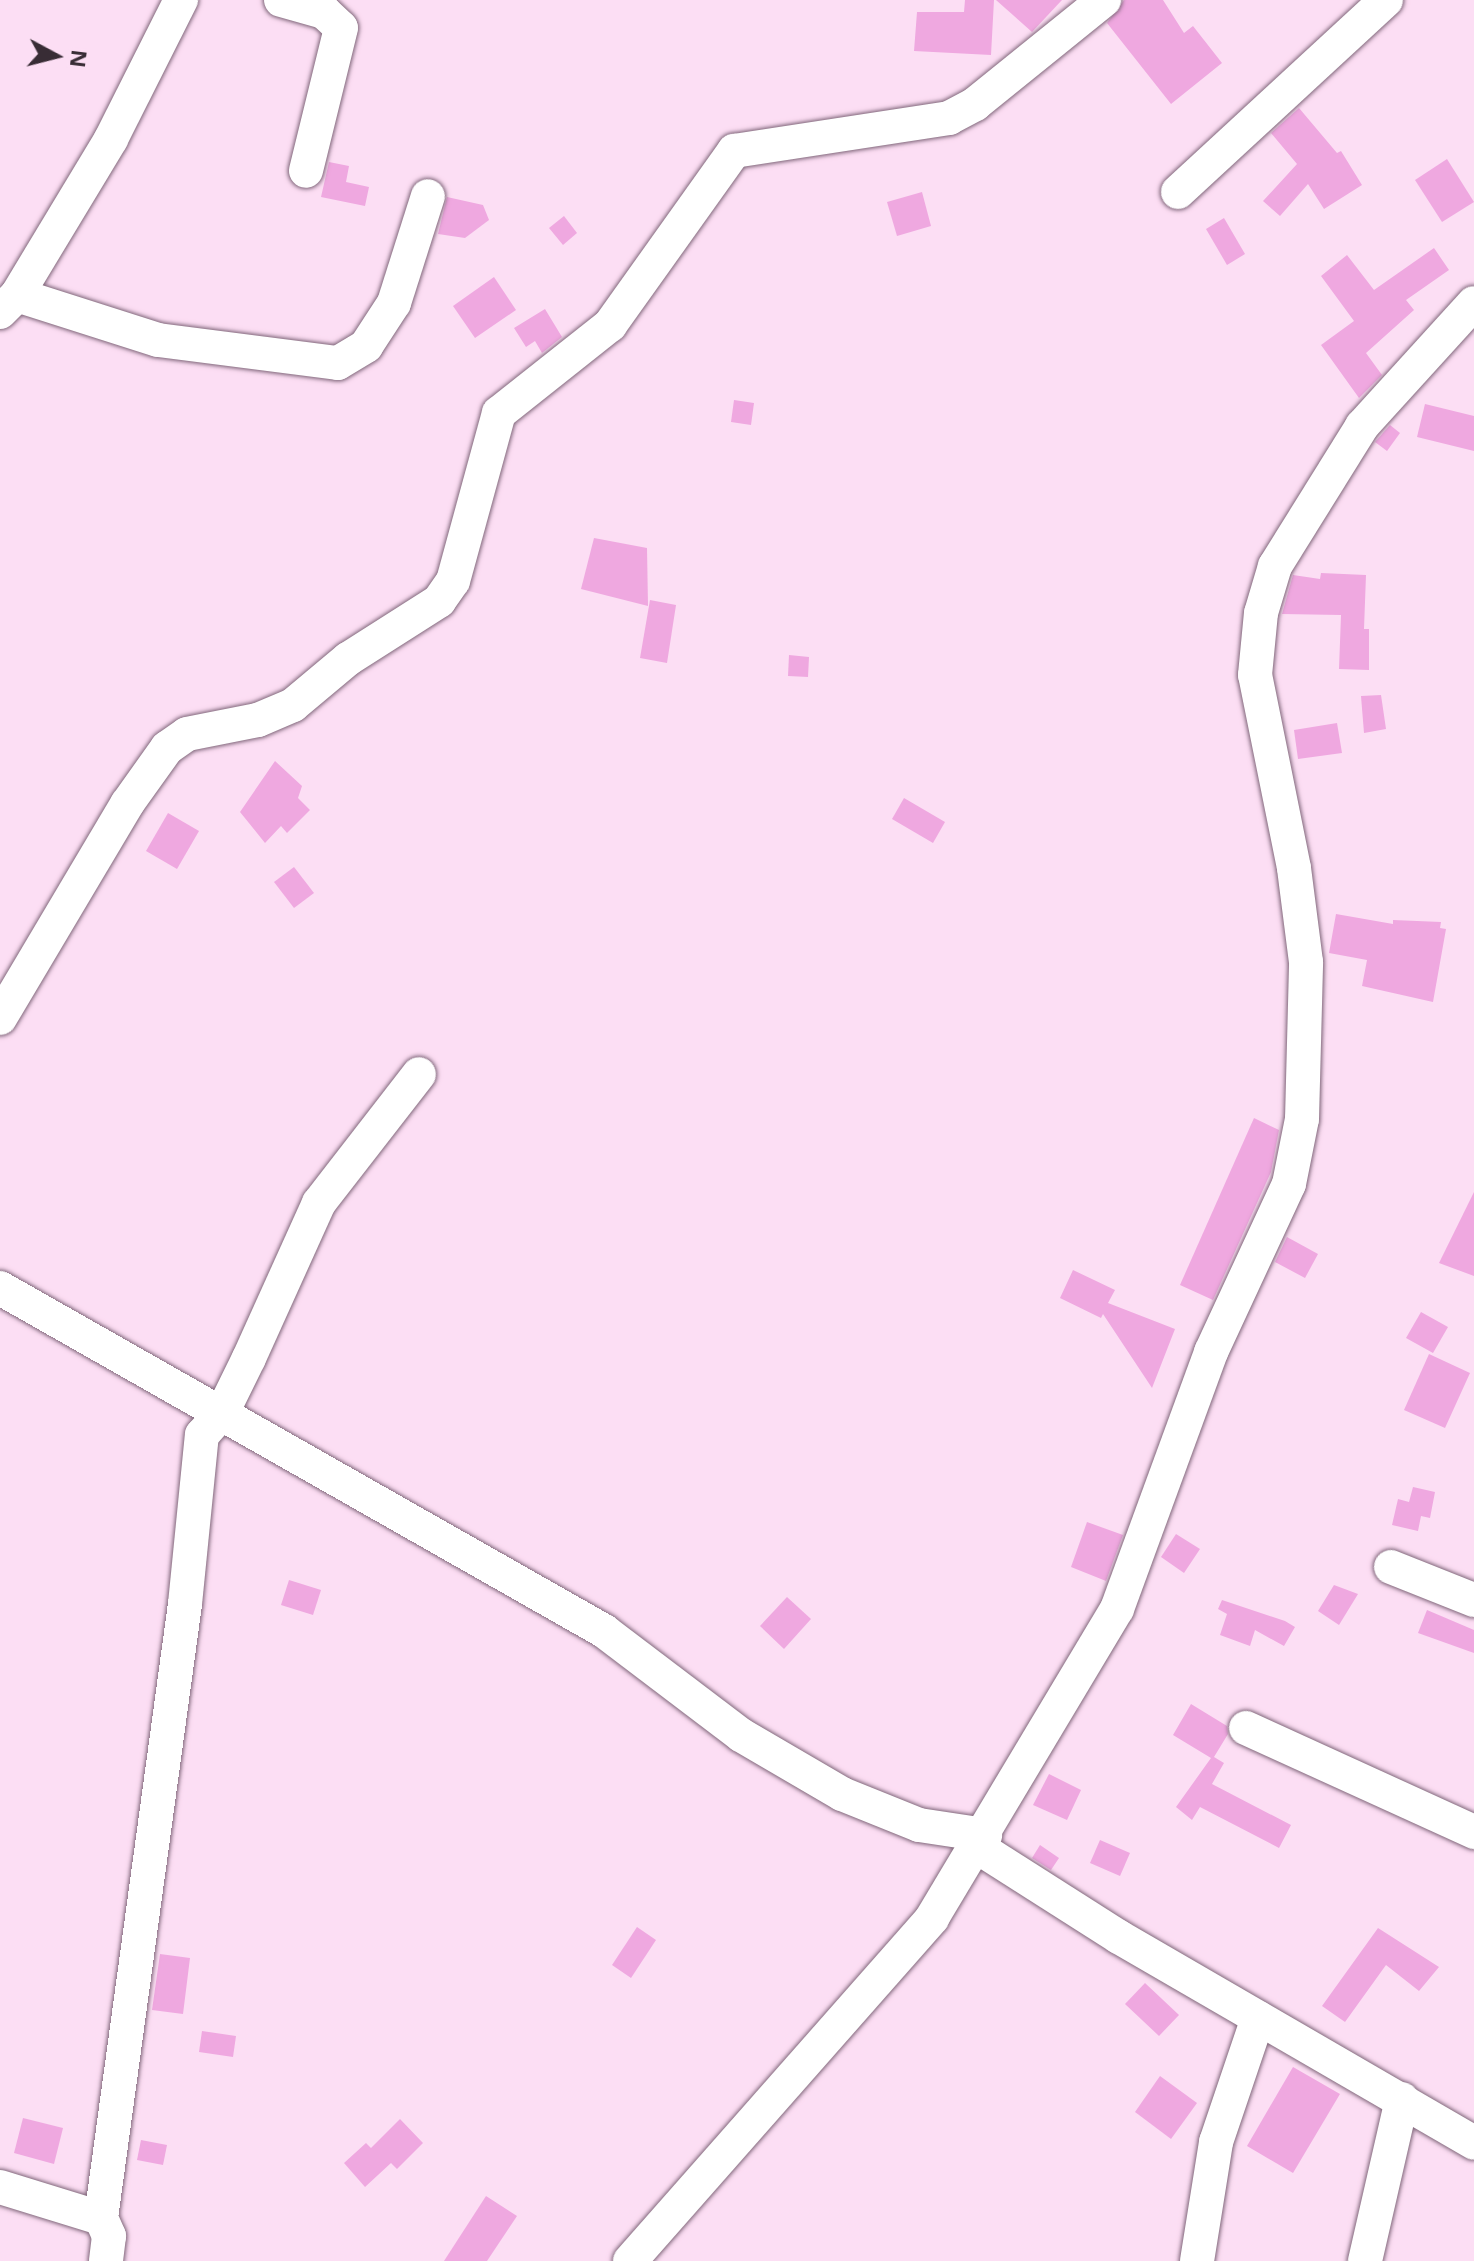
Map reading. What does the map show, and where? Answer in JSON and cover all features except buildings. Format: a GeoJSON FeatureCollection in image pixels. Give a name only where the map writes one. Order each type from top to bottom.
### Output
{"type":"FeatureCollection","features":[{"type":"Feature","properties":{"kind":"street"},"geometry":{"type":"LineString","coordinates":[[181,0],[111,139],[8,304],[158,340],[338,363],[366,346],[394,303],[428,196]]}},
{"type":"Feature","properties":{"kind":"street"},"geometry":{"type":"LineString","coordinates":[[281,0],[324,12],[341,28],[306,171]]}},
{"type":"Feature","properties":{"kind":"street"},"geometry":{"type":"LineString","coordinates":[[0,1018],[127,804],[167,748],[187,734],[258,720],[293,705],[348,659],[439,601],[453,581],[499,413],[610,325],[734,151],[949,118],[975,104],[1104,0]]}},
{"type":"Feature","properties":{"kind":"street"},"geometry":{"type":"LineString","coordinates":[[1178,192],[1386,0]]}},
{"type":"Feature","properties":{"kind":"street"},"geometry":{"type":"LineString","coordinates":[[630,2261],[872,1992],[932,1918],[1117,1609],[1211,1352],[1289,1184],[1302,1119],[1306,962],[1294,868],[1255,675],[1261,613],[1275,566],[1362,426],[1474,303]]}},
{"type":"Feature","properties":{"kind":"street"},"geometry":{"type":"LineString","coordinates":[[106,2261],[109,2236],[101,2218],[185,1604],[202,1435],[222,1413],[319,1203],[419,1074]]}},
{"type":"Feature","properties":{"kind":"street"},"geometry":{"type":"LineString","coordinates":[[0,1288],[604,1631],[741,1735],[842,1794],[919,1825],[980,1840],[1258,2018],[1474,2143]]}},
{"type":"Feature","properties":{"kind":"street"},"geometry":{"type":"LineString","coordinates":[[1391,1567],[1474,1600]]}},
{"type":"Feature","properties":{"kind":"street"},"geometry":{"type":"LineString","coordinates":[[1246,1728],[1474,1832]]}},
{"type":"Feature","properties":{"kind":"street"},"geometry":{"type":"LineString","coordinates":[[1197,2261],[1216,2142],[1258,2018]]}},
{"type":"Feature","properties":{"kind":"street"},"geometry":{"type":"LineString","coordinates":[[1365,2261],[1402,2099]]}},
{"type":"Feature","properties":{"kind":"street"},"geometry":{"type":"LineString","coordinates":[[0,2187],[101,2218]]}}]}
